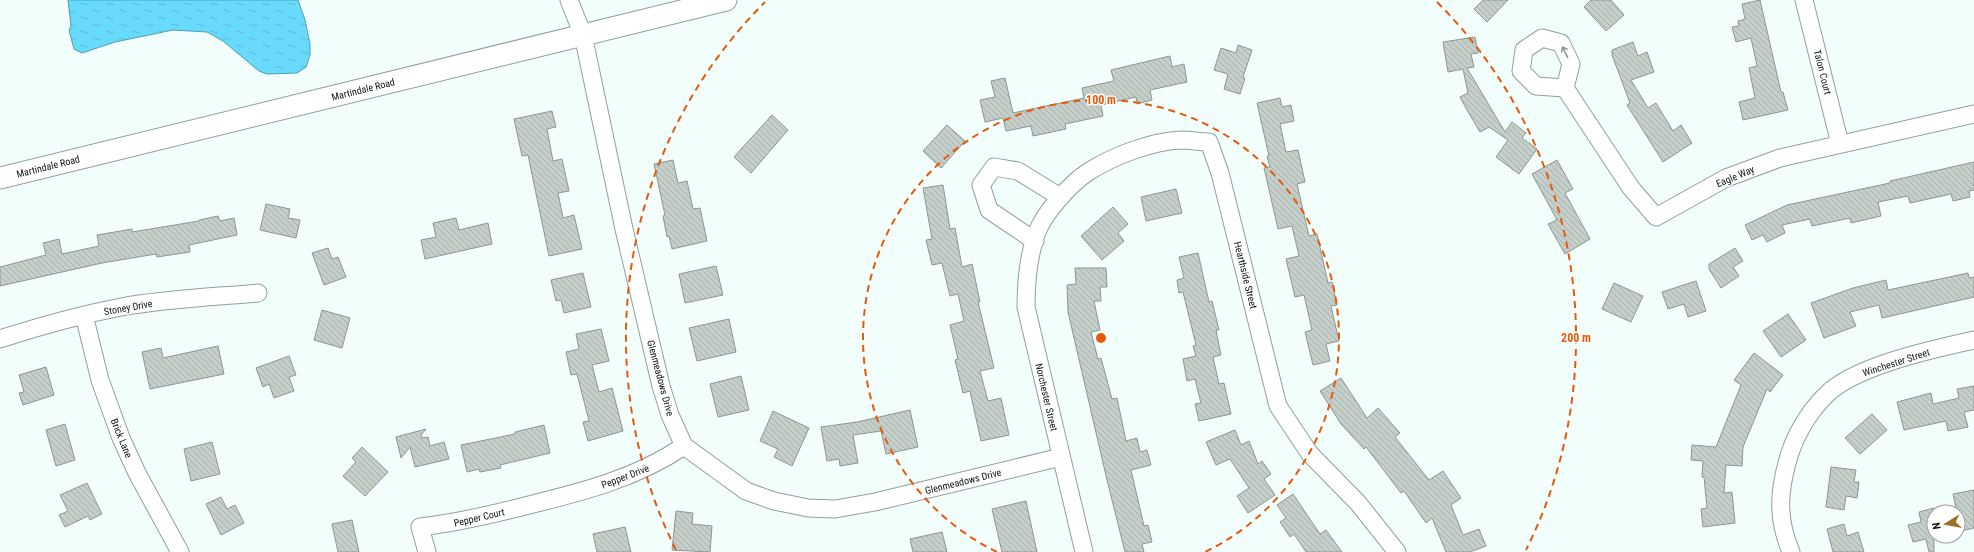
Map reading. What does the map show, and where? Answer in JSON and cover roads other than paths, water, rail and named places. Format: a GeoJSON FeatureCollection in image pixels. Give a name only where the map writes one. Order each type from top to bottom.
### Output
{"type":"FeatureCollection","features":[{"type":"Feature","properties":{"kind":"street","name":"Glenmeadows Drive"},"geometry":{"type":"LineString","coordinates":[[570,0],[583,35],[624,229],[661,386],[670,415],[684,446],[746,491],[788,504],[808,508],[836,509],[876,502],[1061,457]]}},
{"type":"Feature","properties":{"kind":"street","name":"Martindale Road"},"geometry":{"type":"LineString","coordinates":[[0,178],[726,0]]}},
{"type":"Feature","properties":{"kind":"street","name":"Talon Court"},"geometry":{"type":"LineString","coordinates":[[1804,0],[1840,144]]}},
{"type":"Feature","properties":{"kind":"street","name":"Eagle Way"},"geometry":{"type":"LineString","coordinates":[[1565,88],[1631,188],[1656,218],[1726,178],[1780,158],[1974,114]]}},
{"type":"Feature","properties":{"kind":"street","name":"Hearthside Street"},"geometry":{"type":"LineString","coordinates":[[1048,215],[1060,197],[1087,172],[1128,152],[1156,144],[1182,140],[1209,142],[1220,173],[1278,406],[1310,454],[1358,503],[1398,552]]}},
{"type":"Feature","properties":{"kind":"street"},"geometry":{"type":"LineString","coordinates":[[1035,241],[989,210],[981,185],[994,167],[1018,171],[1060,197]]}},
{"type":"Feature","properties":{"kind":"street","name":"Norchester Street"},"geometry":{"type":"LineString","coordinates":[[1048,215],[1037,232],[1027,276],[1026,307],[1084,552]]}},
{"type":"Feature","properties":{"kind":"street","name":"Stoney Drive"},"geometry":{"type":"LineString","coordinates":[[0,339],[84,315],[157,302],[258,293]]}},
{"type":"Feature","properties":{"kind":"street","name":"Brick Lane"},"geometry":{"type":"LineString","coordinates":[[84,315],[100,380],[121,438],[137,473],[180,552]]}},
{"type":"Feature","properties":{"kind":"street","name":"Winchester Street"},"geometry":{"type":"LineString","coordinates":[[1791,552],[1780,509],[1782,479],[1791,447],[1808,418],[1826,395],[1855,375],[1899,359],[1974,340]]}},
{"type":"Feature","properties":{"kind":"street","name":"Pepper Drive"},"geometry":{"type":"LineString","coordinates":[[562,497],[637,473],[661,462],[684,446]]}},
{"type":"Feature","properties":{"kind":"street","name":"Pepper Court"},"geometry":{"type":"LineString","coordinates":[[427,552],[420,527],[455,523],[562,497]]}},
{"type":"Feature","properties":{"kind":"water"},"geometry":{"type":"Polygon","coordinates":[[[68,0],[298,0],[305,20],[310,44],[310,55],[306,67],[297,73],[267,74],[259,71],[223,41],[207,32],[173,30],[115,42],[82,53],[74,49],[69,30],[71,26],[68,0]]]}}]}
